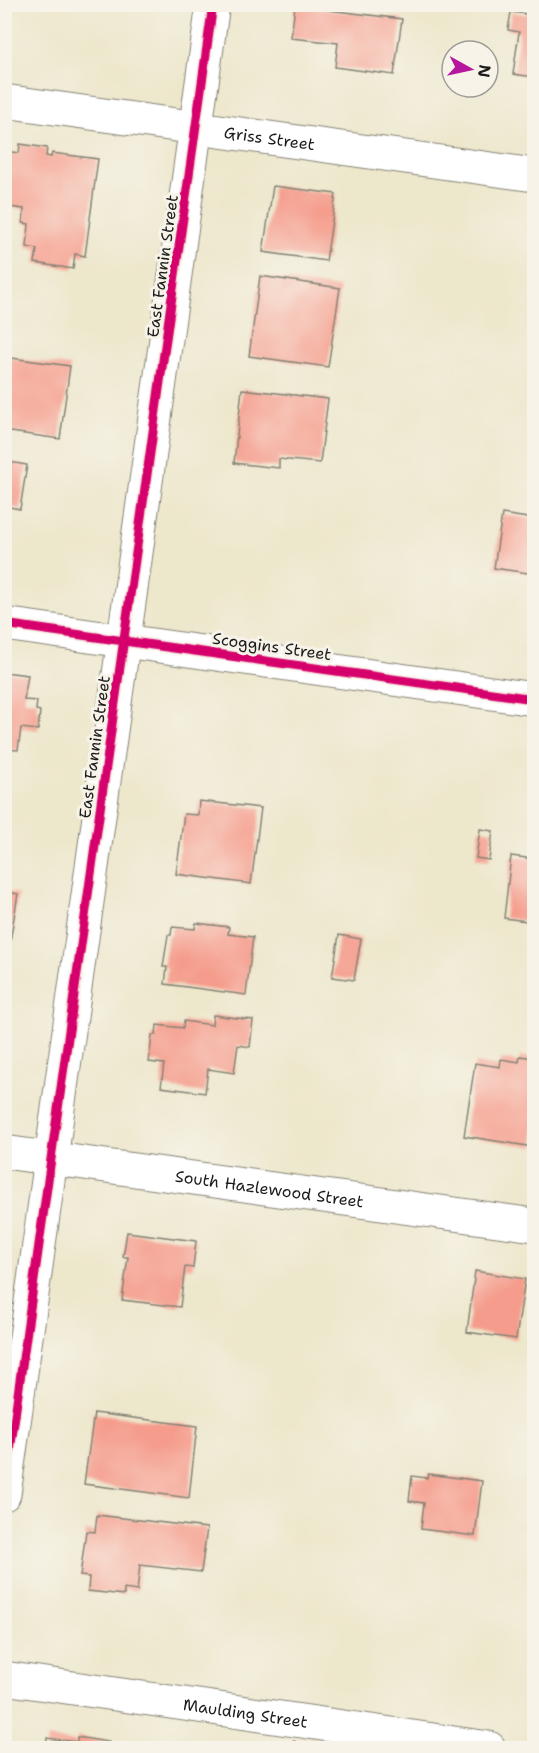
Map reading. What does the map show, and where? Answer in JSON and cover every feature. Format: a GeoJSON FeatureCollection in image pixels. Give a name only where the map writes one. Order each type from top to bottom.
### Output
{"type":"FeatureCollection","features":[{"type":"Feature","properties":{"kind":"street","name":"East Fannin Street"},"geometry":{"type":"LineString","coordinates":[[4,1494],[213,4]]}},
{"type":"Feature","properties":{"kind":"street","name":"Griss Street"},"geometry":{"type":"LineString","coordinates":[[4,101],[534,175]]}},
{"type":"Feature","properties":{"kind":"street","name":"Scoggins Street"},"geometry":{"type":"LineString","coordinates":[[4,624],[534,699]]}},
{"type":"Feature","properties":{"kind":"street","name":"South Hazlewood Street"},"geometry":{"type":"LineString","coordinates":[[4,1152],[534,1225]]}},
{"type":"Feature","properties":{"kind":"street","name":"Maulding Street"},"geometry":{"type":"LineString","coordinates":[[4,1678],[489,1749]]}},
{"type":"Feature","properties":{"kind":"building"},"geometry":{"type":"Polygon","coordinates":[[[105,4],[119,4],[118,9],[105,4]]]}},
{"type":"Feature","properties":{"kind":"building"},"geometry":{"type":"Polygon","coordinates":[[[295,6],[402,19],[394,75],[335,67],[338,43],[291,38],[295,6]]]}},
{"type":"Feature","properties":{"kind":"building"},"geometry":{"type":"Polygon","coordinates":[[[511,12],[534,15],[534,77],[513,74],[519,32],[508,30],[511,12]]]}},
{"type":"Feature","properties":{"kind":"building"},"geometry":{"type":"Polygon","coordinates":[[[20,144],[47,148],[46,156],[51,157],[52,153],[98,159],[85,256],[75,254],[73,269],[35,263],[37,249],[27,247],[29,224],[23,223],[24,209],[9,207],[10,198],[4,198],[4,151],[19,153],[20,144]]]}},
{"type":"Feature","properties":{"kind":"building"},"geometry":{"type":"Polygon","coordinates":[[[273,186],[336,194],[326,261],[263,252],[273,186]]]}},
{"type":"Feature","properties":{"kind":"building"},"geometry":{"type":"Polygon","coordinates":[[[260,276],[340,288],[328,367],[249,356],[260,276]]]}},
{"type":"Feature","properties":{"kind":"building"},"geometry":{"type":"Polygon","coordinates":[[[4,357],[70,366],[60,439],[4,431],[4,357]]]}},
{"type":"Feature","properties":{"kind":"building"},"geometry":{"type":"Polygon","coordinates":[[[242,389],[328,399],[320,463],[279,459],[279,468],[234,463],[242,389]]]}},
{"type":"Feature","properties":{"kind":"building"},"geometry":{"type":"Polygon","coordinates":[[[4,461],[27,465],[20,509],[4,506],[4,461]]]}},
{"type":"Feature","properties":{"kind":"building"},"geometry":{"type":"Polygon","coordinates":[[[502,514],[534,519],[534,574],[494,568],[502,514]]]}},
{"type":"Feature","properties":{"kind":"building"},"geometry":{"type":"Polygon","coordinates":[[[4,672],[28,675],[24,700],[37,701],[36,710],[40,711],[38,730],[21,728],[18,750],[4,749],[4,672]]]}},
{"type":"Feature","properties":{"kind":"building"},"geometry":{"type":"Polygon","coordinates":[[[199,801],[261,808],[251,884],[176,874],[184,814],[198,815],[199,801]]]}},
{"type":"Feature","properties":{"kind":"building"},"geometry":{"type":"Polygon","coordinates":[[[480,829],[493,831],[489,860],[476,858],[480,829]]]}},
{"type":"Feature","properties":{"kind":"building"},"geometry":{"type":"Polygon","coordinates":[[[511,856],[534,859],[534,922],[504,918],[511,856]]]}},
{"type":"Feature","properties":{"kind":"building"},"geometry":{"type":"Polygon","coordinates":[[[4,891],[18,894],[9,948],[4,947],[4,891]]]}},
{"type":"Feature","properties":{"kind":"building"},"geometry":{"type":"Polygon","coordinates":[[[196,923],[229,927],[228,934],[253,937],[246,995],[165,984],[167,967],[163,967],[168,935],[171,935],[172,927],[195,929],[196,923]]]}},
{"type":"Feature","properties":{"kind":"building"},"geometry":{"type":"Polygon","coordinates":[[[339,935],[361,939],[354,980],[332,977],[339,935]]]}},
{"type":"Feature","properties":{"kind":"building"},"geometry":{"type":"Polygon","coordinates":[[[213,1015],[253,1020],[250,1047],[238,1045],[234,1073],[208,1069],[205,1093],[161,1087],[164,1064],[149,1062],[152,1035],[156,1035],[157,1025],[183,1028],[184,1021],[212,1025],[213,1015]]]}},
{"type":"Feature","properties":{"kind":"building"},"geometry":{"type":"Polygon","coordinates":[[[520,1056],[534,1058],[534,1147],[464,1136],[475,1063],[500,1067],[501,1059],[519,1062],[520,1056]]]}},
{"type":"Feature","properties":{"kind":"building"},"geometry":{"type":"Polygon","coordinates":[[[127,1232],[196,1241],[193,1268],[185,1267],[180,1307],[122,1300],[128,1257],[123,1257],[127,1232]]]}},
{"type":"Feature","properties":{"kind":"building"},"geometry":{"type":"Polygon","coordinates":[[[475,1271],[525,1279],[516,1339],[467,1332],[475,1271]]]}},
{"type":"Feature","properties":{"kind":"building"},"geometry":{"type":"Polygon","coordinates":[[[94,1413],[197,1426],[189,1498],[84,1484],[94,1413]]]}},
{"type":"Feature","properties":{"kind":"building"},"geometry":{"type":"Polygon","coordinates":[[[428,1474],[482,1481],[475,1536],[421,1529],[424,1503],[409,1501],[412,1476],[427,1478],[428,1474]]]}},
{"type":"Feature","properties":{"kind":"building"},"geometry":{"type":"Polygon","coordinates":[[[97,1515],[207,1528],[201,1572],[140,1565],[137,1591],[124,1589],[124,1595],[88,1591],[89,1577],[80,1576],[86,1531],[95,1532],[97,1515]]]}},
{"type":"Feature","properties":{"kind":"building"},"geometry":{"type":"Polygon","coordinates":[[[77,1737],[109,1742],[108,1746],[113,1748],[46,1748],[47,1738],[77,1742],[77,1737]]]}},
{"type":"Feature","properties":{"kind":"building"},"geometry":{"type":"Polygon","coordinates":[[[294,1741],[300,1744],[304,1748],[287,1748],[294,1741]]]}},
{"type":"Feature","properties":{"kind":"cycle path"},"geometry":{"type":"LineString","coordinates":[[4,1494],[213,4]]}},
{"type":"Feature","properties":{"kind":"cycle path"},"geometry":{"type":"LineString","coordinates":[[4,624],[534,699]]}}]}
